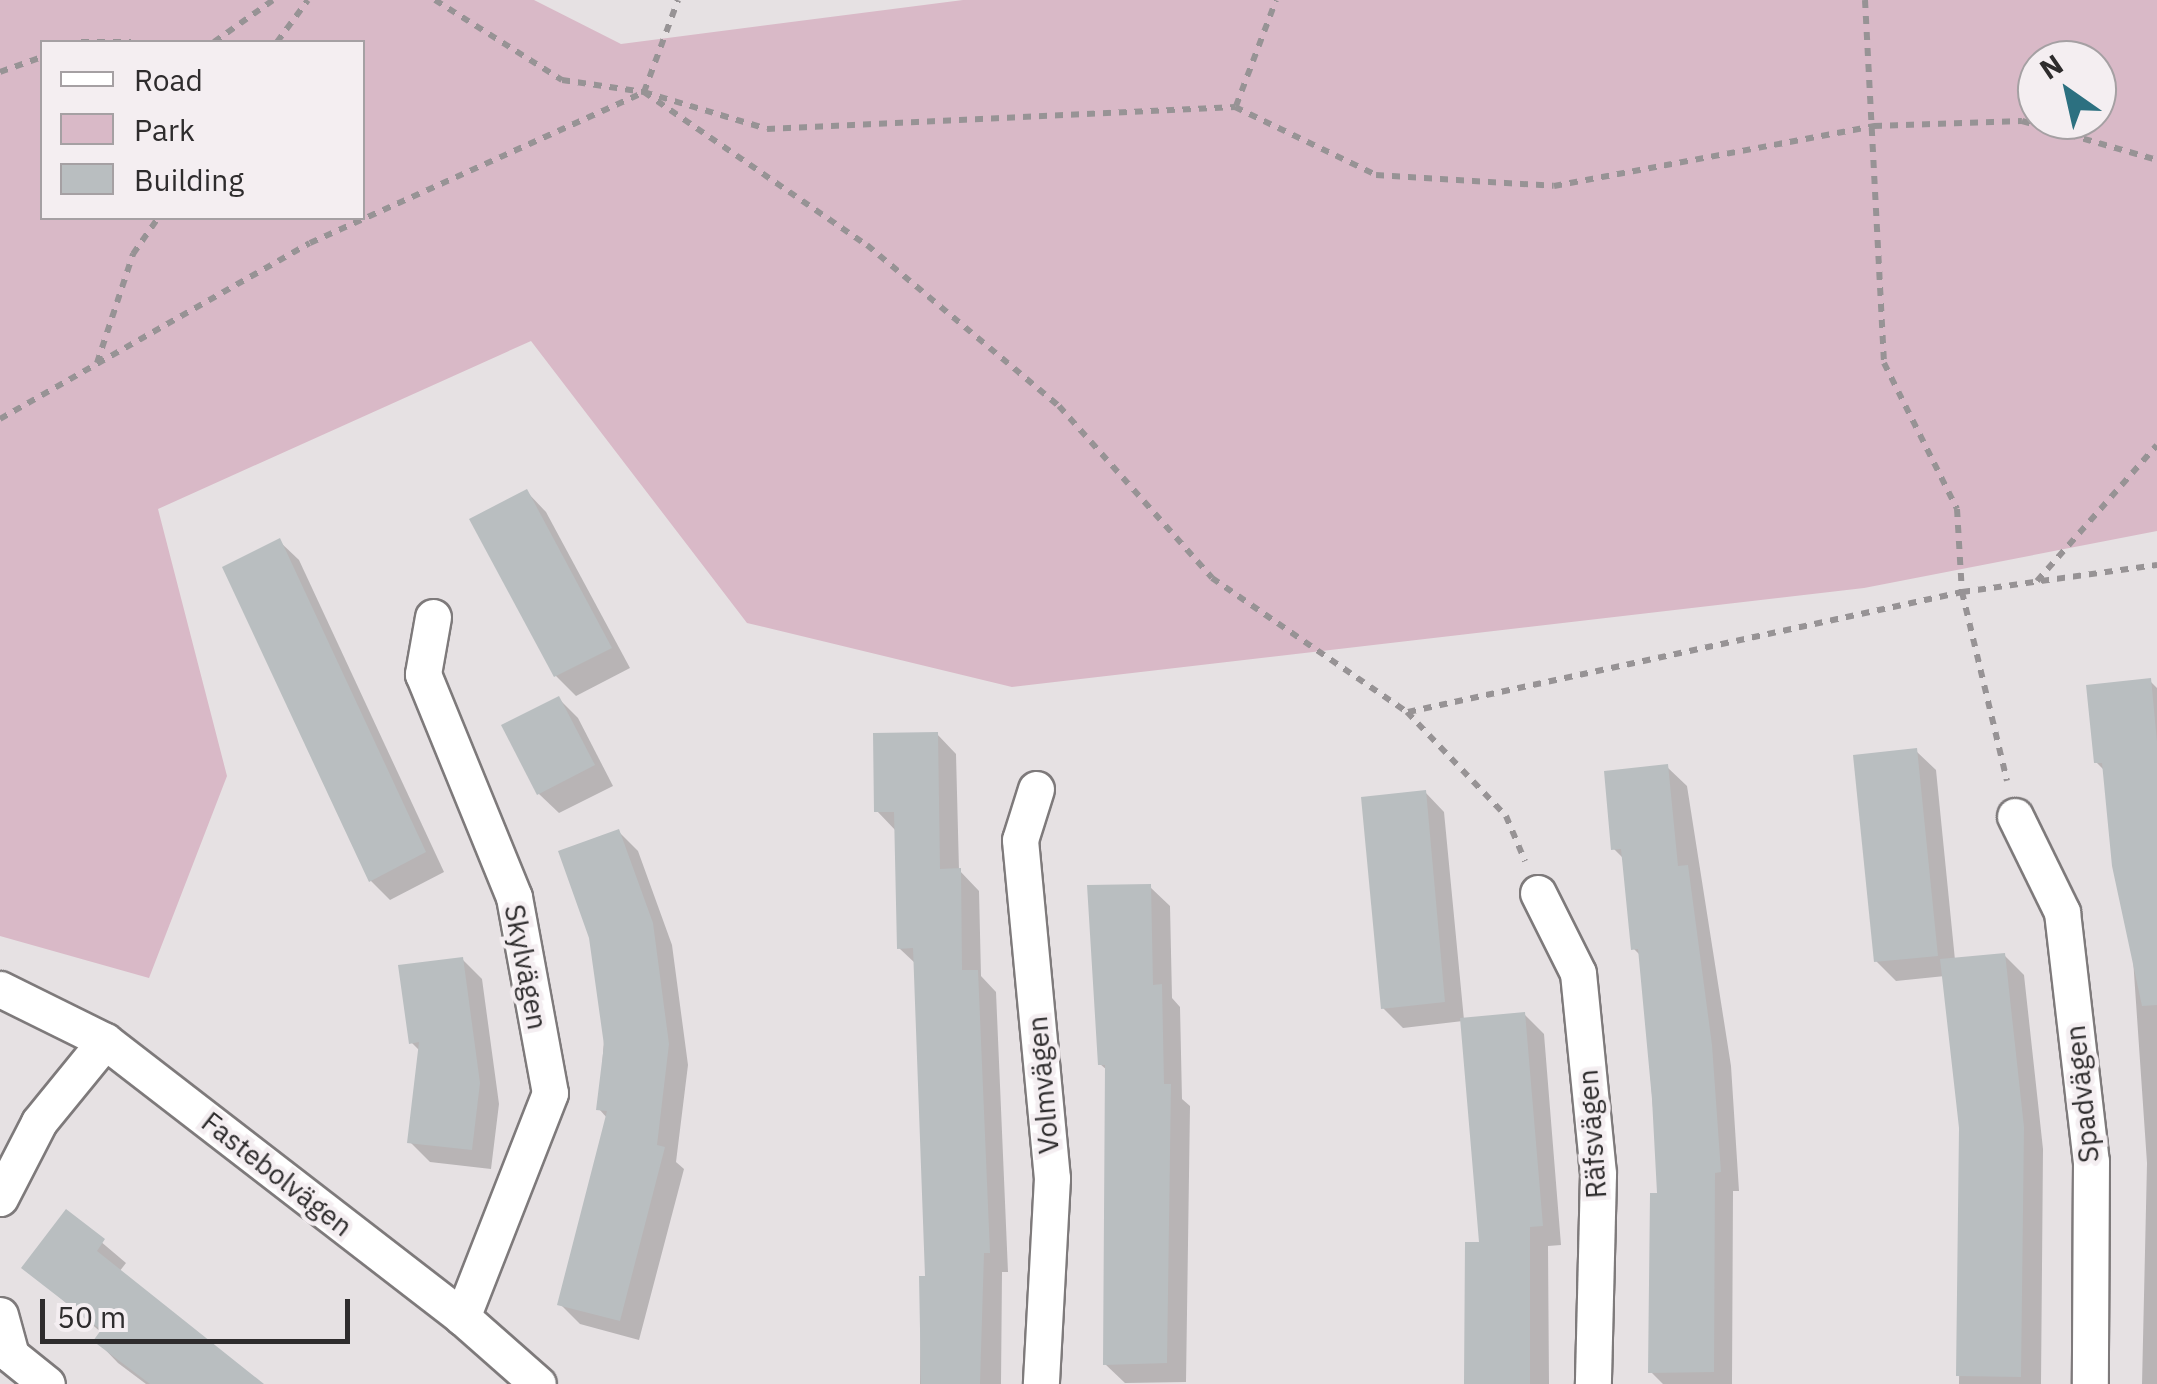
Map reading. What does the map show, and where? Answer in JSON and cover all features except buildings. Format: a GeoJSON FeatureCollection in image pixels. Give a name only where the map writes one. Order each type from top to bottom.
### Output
{"type":"FeatureCollection","features":[{"type":"Feature","properties":{"kind":"street","name":"Skylvägen"},"geometry":{"type":"LineString","coordinates":[[433,617],[423,674],[514,897],[550,1093],[462,1317]]}},
{"type":"Feature","properties":{"kind":"street","name":"Volmvägen"},"geometry":{"type":"LineString","coordinates":[[1036,788],[1020,840],[1052,1178],[1041,1384]]}},
{"type":"Feature","properties":{"kind":"street","name":"Spadvägen"},"geometry":{"type":"LineString","coordinates":[[2015,816],[2062,912],[2090,1161],[2090,1384]]}},
{"type":"Feature","properties":{"kind":"street","name":"Räfsvägen"},"geometry":{"type":"LineString","coordinates":[[1538,893],[1578,973],[1598,1174],[1593,1384]]}},
{"type":"Feature","properties":{"kind":"street","name":"Fastebolvägen"},"geometry":{"type":"LineString","coordinates":[[0,989],[105,1041],[462,1317],[538,1384]]}},
{"type":"Feature","properties":{"kind":"street"},"geometry":{"type":"LineString","coordinates":[[0,1198],[39,1122],[105,1041]]}},
{"type":"Feature","properties":{"kind":"street"},"geometry":{"type":"LineString","coordinates":[[0,1315],[11,1355],[47,1384]]}},
{"type":"Feature","properties":{"kind":"path"},"geometry":{"type":"LineString","coordinates":[[217,40],[273,0]]}},
{"type":"Feature","properties":{"kind":"path"},"geometry":{"type":"LineString","coordinates":[[278,40],[308,0]]}},
{"type":"Feature","properties":{"kind":"path"},"geometry":{"type":"LineString","coordinates":[[435,0],[562,80],[644,92],[767,129],[1236,106],[1376,175],[1554,186],[1874,126],[2022,121],[2157,160]]}},
{"type":"Feature","properties":{"kind":"path"},"geometry":{"type":"LineString","coordinates":[[365,218],[644,92],[678,0]]}},
{"type":"Feature","properties":{"kind":"path"},"geometry":{"type":"LineString","coordinates":[[1236,106],[1276,0]]}},
{"type":"Feature","properties":{"kind":"path"},"geometry":{"type":"LineString","coordinates":[[1865,0],[1884,362],[1957,509],[1962,592],[2015,816]]}},
{"type":"Feature","properties":{"kind":"path"},"geometry":{"type":"LineString","coordinates":[[0,72],[40,58]]}},
{"type":"Feature","properties":{"kind":"path"},"geometry":{"type":"LineString","coordinates":[[644,92],[867,244],[1059,406],[1212,578],[1407,712],[1506,816],[1538,893]]}},
{"type":"Feature","properties":{"kind":"path"},"geometry":{"type":"LineString","coordinates":[[97,363],[133,254],[157,220]]}},
{"type":"Feature","properties":{"kind":"path"},"geometry":{"type":"LineString","coordinates":[[0,420],[310,243],[361,220]]}},
{"type":"Feature","properties":{"kind":"path"},"geometry":{"type":"LineString","coordinates":[[2036,582],[2157,445]]}},
{"type":"Feature","properties":{"kind":"path"},"geometry":{"type":"LineString","coordinates":[[1407,712],[1962,592],[2157,565]]}},
{"type":"Feature","properties":{"kind":"green space"},"geometry":{"type":"Polygon","coordinates":[[[0,0],[534,0],[621,44],[963,0],[2157,0],[2157,531],[1864,588],[1012,687],[747,623],[531,341],[158,509],[227,776],[149,978],[0,936],[0,0]]]}}]}
